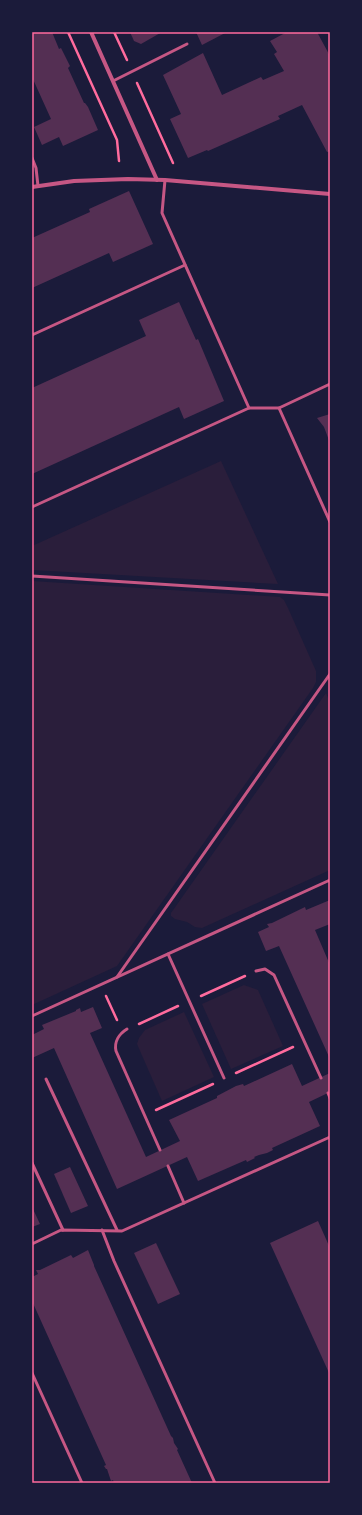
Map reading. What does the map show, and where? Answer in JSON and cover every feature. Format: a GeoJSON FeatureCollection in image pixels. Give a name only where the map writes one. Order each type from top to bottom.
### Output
{"type":"FeatureCollection","features":[{"type":"Feature","properties":{"kind":"street"},"geometry":{"type":"LineString","coordinates":[[91,32],[158,180]]}},
{"type":"Feature","properties":{"kind":"street"},"geometry":{"type":"LineString","coordinates":[[32,187],[108,179],[165,180],[330,194]]}},
{"type":"Feature","properties":{"kind":"lane"},"geometry":{"type":"LineString","coordinates":[[113,81],[187,44]]}},
{"type":"Feature","properties":{"kind":"lane"},"geometry":{"type":"LineString","coordinates":[[32,158],[36,168],[38,186]]}},
{"type":"Feature","properties":{"kind":"lane"},"geometry":{"type":"LineString","coordinates":[[165,180],[162,213],[249,408]]}},
{"type":"Feature","properties":{"kind":"lane"},"geometry":{"type":"LineString","coordinates":[[32,335],[185,265]]}},
{"type":"Feature","properties":{"kind":"lane"},"geometry":{"type":"LineString","coordinates":[[32,507],[249,408],[279,408],[330,384]]}},
{"type":"Feature","properties":{"kind":"lane"},"geometry":{"type":"LineString","coordinates":[[279,408],[330,522]]}},
{"type":"Feature","properties":{"kind":"lane"},"geometry":{"type":"LineString","coordinates":[[32,576],[330,595]]}},
{"type":"Feature","properties":{"kind":"lane"},"geometry":{"type":"LineString","coordinates":[[117,977],[330,674]]}},
{"type":"Feature","properties":{"kind":"lane"},"geometry":{"type":"LineString","coordinates":[[32,1016],[330,880]]}},
{"type":"Feature","properties":{"kind":"lane"},"geometry":{"type":"LineString","coordinates":[[168,954],[224,1078]]}},
{"type":"Feature","properties":{"kind":"lane"},"geometry":{"type":"LineString","coordinates":[[256,971],[265,969],[274,975],[321,1078]]}},
{"type":"Feature","properties":{"kind":"lane"},"geometry":{"type":"LineString","coordinates":[[128,1029],[122,1032],[116,1042],[116,1051],[160,1150]]}},
{"type":"Feature","properties":{"kind":"lane"},"geometry":{"type":"LineString","coordinates":[[46,1079],[117,1230]]}},
{"type":"Feature","properties":{"kind":"lane"},"geometry":{"type":"LineString","coordinates":[[328,1093],[330,1098]]}},
{"type":"Feature","properties":{"kind":"lane"},"geometry":{"type":"LineString","coordinates":[[32,1244],[63,1230],[122,1230],[330,1137]]}},
{"type":"Feature","properties":{"kind":"lane"},"geometry":{"type":"LineString","coordinates":[[32,1163],[63,1230]]}},
{"type":"Feature","properties":{"kind":"lane"},"geometry":{"type":"LineString","coordinates":[[168,1166],[184,1203]]}},
{"type":"Feature","properties":{"kind":"lane"},"geometry":{"type":"LineString","coordinates":[[102,1230],[215,1483]]}},
{"type":"Feature","properties":{"kind":"lane"},"geometry":{"type":"LineString","coordinates":[[32,1373],[82,1483]]}},
{"type":"Feature","properties":{"kind":"path"},"geometry":{"type":"LineString","coordinates":[[68,32],[116,140],[119,161]]}},
{"type":"Feature","properties":{"kind":"path"},"geometry":{"type":"LineString","coordinates":[[114,32],[173,163]]}},
{"type":"Feature","properties":{"kind":"path"},"geometry":{"type":"LineString","coordinates":[[100,984],[122,1032]]}},
{"type":"Feature","properties":{"kind":"shaded area"},"geometry":{"type":"Polygon","coordinates":[[[221,461],[278,584],[32,570],[32,546],[221,461]]]}},
{"type":"Feature","properties":{"kind":"shaded area"},"geometry":{"type":"Polygon","coordinates":[[[32,581],[280,597],[284,600],[288,608],[316,671],[316,682],[117,966],[32,1005],[32,581]]]}},
{"type":"Feature","properties":{"kind":"shaded area"},"geometry":{"type":"Polygon","coordinates":[[[326,693],[330,703],[330,870],[202,928],[195,927],[187,922],[175,919],[171,916],[171,913],[326,693]]]}},
{"type":"Feature","properties":{"kind":"shaded area"},"geometry":{"type":"Polygon","coordinates":[[[244,985],[258,990],[283,1046],[231,1069],[202,1004],[244,985]]]}},
{"type":"Feature","properties":{"kind":"shaded area"},"geometry":{"type":"Polygon","coordinates":[[[184,1012],[214,1077],[162,1101],[137,1044],[139,1038],[145,1030],[184,1012]]]}},
{"type":"Feature","properties":{"kind":"building"},"geometry":{"type":"Polygon","coordinates":[[[32,32],[52,32],[59,49],[61,48],[70,66],[68,68],[98,130],[63,146],[59,137],[42,145],[34,127],[51,119],[32,77],[32,32]]]}},
{"type":"Feature","properties":{"kind":"building"},"geometry":{"type":"Polygon","coordinates":[[[130,32],[162,32],[141,44],[134,41],[130,32]]]}},
{"type":"Feature","properties":{"kind":"building"},"geometry":{"type":"Polygon","coordinates":[[[196,32],[227,32],[202,45],[196,32]]]}},
{"type":"Feature","properties":{"kind":"building"},"geometry":{"type":"Polygon","coordinates":[[[287,32],[317,32],[330,56],[330,151],[327,152],[302,105],[278,116],[280,119],[208,151],[207,150],[188,158],[170,119],[181,114],[163,75],[203,53],[222,95],[261,77],[263,80],[284,71],[274,54],[277,52],[270,41],[287,32]]]}},
{"type":"Feature","properties":{"kind":"building"},"geometry":{"type":"Polygon","coordinates":[[[129,191],[153,244],[113,262],[109,253],[32,288],[32,238],[90,212],[89,209],[129,191]]]}},
{"type":"Feature","properties":{"kind":"building"},"geometry":{"type":"Polygon","coordinates":[[[179,302],[196,340],[198,339],[224,401],[184,419],[179,407],[32,474],[32,388],[146,336],[139,320],[179,302]]]}},
{"type":"Feature","properties":{"kind":"building"},"geometry":{"type":"Polygon","coordinates":[[[330,414],[330,443],[324,427],[317,418],[330,414]]]}},
{"type":"Feature","properties":{"kind":"building"},"geometry":{"type":"Polygon","coordinates":[[[330,900],[330,924],[315,930],[330,965],[330,1059],[279,946],[266,951],[258,932],[269,927],[267,924],[305,907],[306,910],[330,900]]]}},
{"type":"Feature","properties":{"kind":"building"},"geometry":{"type":"Polygon","coordinates":[[[93,1007],[102,1028],[90,1033],[146,1157],[180,1141],[169,1120],[217,1098],[217,1096],[236,1086],[243,1084],[244,1086],[292,1064],[302,1086],[330,1073],[330,1092],[309,1102],[320,1126],[272,1148],[273,1150],[267,1153],[254,1157],[255,1158],[247,1162],[246,1160],[198,1181],[187,1157],[117,1189],[54,1048],[32,1058],[32,1035],[44,1029],[42,1025],[80,1008],[81,1012],[93,1007]]]}},
{"type":"Feature","properties":{"kind":"building"},"geometry":{"type":"Polygon","coordinates":[[[70,1167],[88,1206],[71,1213],[54,1174],[70,1167]]]}},
{"type":"Feature","properties":{"kind":"building"},"geometry":{"type":"Polygon","coordinates":[[[32,1207],[40,1224],[32,1227],[32,1207]]]}},
{"type":"Feature","properties":{"kind":"building"},"geometry":{"type":"Polygon","coordinates":[[[318,1221],[330,1248],[330,1375],[270,1243],[318,1221]]]}},
{"type":"Feature","properties":{"kind":"building"},"geometry":{"type":"Polygon","coordinates":[[[156,1243],[180,1294],[158,1304],[134,1253],[156,1243]]]}},
{"type":"Feature","properties":{"kind":"building"},"geometry":{"type":"Polygon","coordinates":[[[88,1250],[192,1483],[114,1483],[113,1480],[111,1481],[107,1469],[104,1466],[106,1465],[32,1301],[32,1277],[38,1274],[36,1270],[40,1270],[71,1255],[73,1258],[88,1250]]]}}]}
